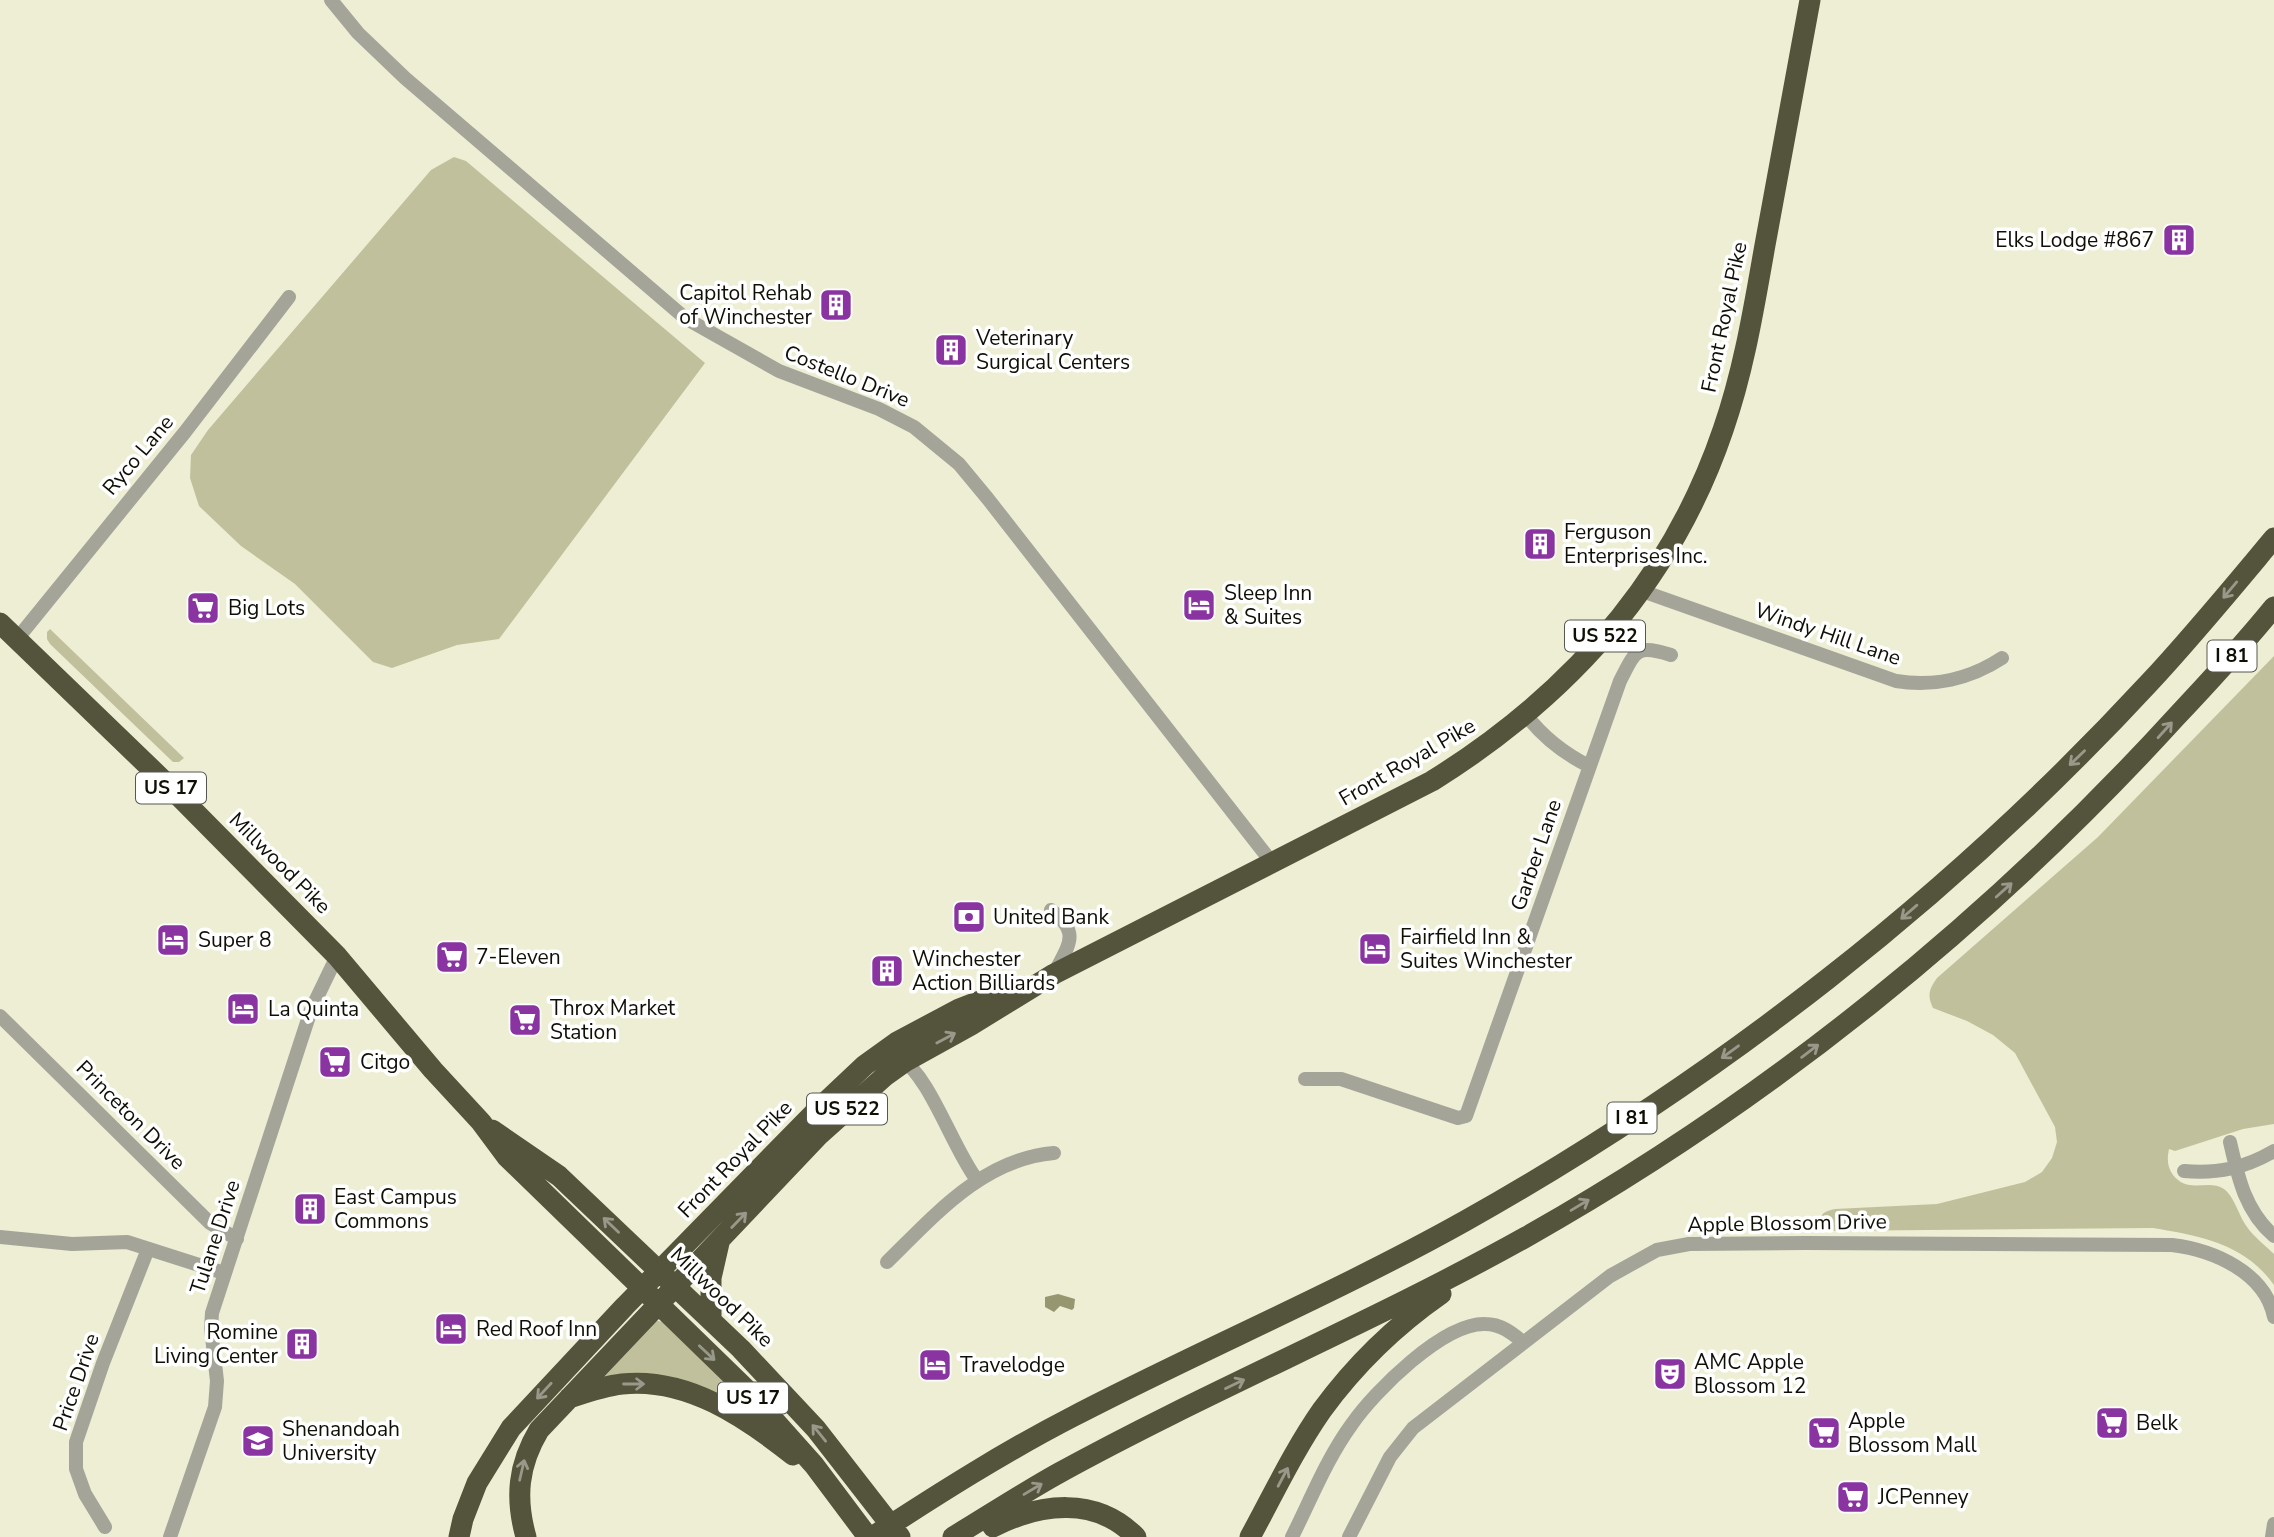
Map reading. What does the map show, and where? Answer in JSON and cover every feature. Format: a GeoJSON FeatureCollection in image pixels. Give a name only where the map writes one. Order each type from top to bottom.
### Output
{"type":"FeatureCollection","features":[{"type":"Feature","properties":{"kind":"highway","name":"Front Royal Pike"},"geometry":{"type":"LineString","coordinates":[[668,1280],[719,1241],[842,1113],[906,1061],[1054,974],[1432,781],[1466,760],[1526,715],[1598,645],[1642,591],[1658,566],[1698,492],[1736,391],[1748,339],[1810,0]]}},
{"type":"Feature","properties":{"kind":"highway","name":"I 81"},"geometry":{"type":"LineString","coordinates":[[868,1537],[1073,1417],[1466,1220],[1584,1150],[1725,1056],[1888,930],[2037,796],[2151,681],[2274,538]]}},
{"type":"Feature","properties":{"kind":"highway","name":"I 81"},"geometry":{"type":"LineString","coordinates":[[953,1537],[1055,1475],[1390,1309],[1521,1239],[1634,1172],[1756,1090],[1836,1031],[1948,939],[2042,855],[2212,679],[2274,607]]}},
{"type":"Feature","properties":{"kind":"highway","name":"Millwood Pike"},"geometry":{"type":"LineString","coordinates":[[0,623],[167,784],[337,956],[433,1070],[481,1122],[527,1180],[747,1390],[826,1481],[868,1537]]}},
{"type":"Feature","properties":{"kind":"highway","name":"Front Royal Pike"},"geometry":{"type":"LineString","coordinates":[[650,1298],[822,1106],[865,1065],[959,1009],[1054,974]]}},
{"type":"Feature","properties":{"kind":"highway","name":"Millwood Pike"},"geometry":{"type":"LineString","coordinates":[[481,1122],[559,1176],[786,1394],[900,1537]]}},
{"type":"Feature","properties":{"kind":"highway"},"geometry":{"type":"LineString","coordinates":[[1250,1537],[1321,1411],[1353,1372],[1414,1314],[1521,1239]]}},
{"type":"Feature","properties":{"kind":"highway"},"geometry":{"type":"LineString","coordinates":[[711,1320],[710,1278],[719,1241]]}},
{"type":"Feature","properties":{"kind":"highway"},"geometry":{"type":"LineString","coordinates":[[526,1537],[519,1500],[524,1462],[539,1430],[568,1399],[650,1298]]}},
{"type":"Feature","properties":{"kind":"highway"},"geometry":{"type":"LineString","coordinates":[[458,1537],[478,1483],[511,1428],[542,1392],[650,1298]]}},
{"type":"Feature","properties":{"kind":"highway"},"geometry":{"type":"LineString","coordinates":[[568,1399],[624,1384],[643,1384],[689,1393],[740,1415],[826,1481]]}},
{"type":"Feature","properties":{"kind":"highway"},"geometry":{"type":"LineString","coordinates":[[972,1537],[1017,1514],[1066,1507],[1106,1516],[1136,1537]]}},
{"type":"Feature","properties":{"kind":"street","name":"Costello Drive"},"geometry":{"type":"LineString","coordinates":[[331,0],[358,33],[405,78],[685,318],[779,371],[879,409],[905,422],[946,452],[988,499],[1273,864]]}},
{"type":"Feature","properties":{"kind":"street","name":"Ryco Lane"},"geometry":{"type":"LineString","coordinates":[[16,639],[185,432],[289,297]]}},
{"type":"Feature","properties":{"kind":"street","name":"Windy Hill Lane"},"geometry":{"type":"LineString","coordinates":[[1642,591],[1908,683],[1926,684],[1961,677],[2002,658]]}},
{"type":"Feature","properties":{"kind":"street","name":"Garber Lane"},"geometry":{"type":"LineString","coordinates":[[1305,1079],[1341,1079],[1458,1118],[1466,1116],[1620,681],[1637,653],[1649,648],[1671,655]]}},
{"type":"Feature","properties":{"kind":"street"},"geometry":{"type":"LineString","coordinates":[[1526,715],[1553,743],[1589,766]]}},
{"type":"Feature","properties":{"kind":"street"},"geometry":{"type":"LineString","coordinates":[[1051,910],[1065,922],[1069,933],[1067,948],[1054,974]]}},
{"type":"Feature","properties":{"kind":"street","name":"Tulane Drive"},"geometry":{"type":"LineString","coordinates":[[170,1537],[215,1407],[217,1381],[212,1313],[311,1010],[337,956]]}},
{"type":"Feature","properties":{"kind":"street","name":"Princeton Drive"},"geometry":{"type":"LineString","coordinates":[[0,1016],[210,1223],[237,1239]]}},
{"type":"Feature","properties":{"kind":"street"},"geometry":{"type":"LineString","coordinates":[[887,1050],[906,1061],[924,1084],[958,1151],[977,1180]]}},
{"type":"Feature","properties":{"kind":"street"},"geometry":{"type":"LineString","coordinates":[[2230,1142],[2250,1208],[2274,1236]]}},
{"type":"Feature","properties":{"kind":"street"},"geometry":{"type":"LineString","coordinates":[[2184,1171],[2236,1169],[2274,1151]]}},
{"type":"Feature","properties":{"kind":"street"},"geometry":{"type":"LineString","coordinates":[[887,1262],[937,1212],[977,1180],[1033,1155],[1054,1153]]}},
{"type":"Feature","properties":{"kind":"street"},"geometry":{"type":"LineString","coordinates":[[0,1237],[46,1243],[127,1242],[224,1273]]}},
{"type":"Feature","properties":{"kind":"street","name":"Apple Blossom Drive"},"geometry":{"type":"LineString","coordinates":[[1349,1537],[1385,1465],[1402,1440],[1433,1411],[1628,1264],[1657,1250],[1689,1244],[1944,1242],[2172,1245],[2209,1253],[2249,1276],[2268,1300],[2274,1317]]}},
{"type":"Feature","properties":{"kind":"street","name":"Price Drive"},"geometry":{"type":"LineString","coordinates":[[105,1527],[89,1502],[76,1469],[76,1442],[103,1363],[148,1249]]}},
{"type":"Feature","properties":{"kind":"street"},"geometry":{"type":"LineString","coordinates":[[1292,1537],[1351,1424],[1402,1368],[1438,1341],[1472,1326],[1482,1324],[1502,1327],[1523,1342]]}},
{"type":"Feature","properties":{"kind":"street"},"geometry":{"type":"LineString","coordinates":[[2272,1537],[2274,1524]]}},
{"type":"Feature","properties":{"kind":"shaded area"},"geometry":{"type":"Polygon","coordinates":[[[454,157],[466,161],[705,363],[499,639],[457,645],[392,668],[373,662],[295,584],[241,546],[199,506],[190,478],[191,455],[208,430],[431,170],[454,157]]]}},
{"type":"Feature","properties":{"kind":"shaded area"},"geometry":{"type":"Polygon","coordinates":[[[50,629],[184,758],[173,762],[50,644],[47,632],[50,629]]]}},
{"type":"Feature","properties":{"kind":"shaded area"},"geometry":{"type":"Polygon","coordinates":[[[2274,656],[2274,1124],[2243,1129],[2175,1151],[2169,1149],[2168,1159],[2171,1172],[2179,1181],[2192,1185],[2218,1186],[2228,1192],[2247,1227],[2274,1254],[2274,1285],[2262,1271],[2235,1251],[2204,1238],[2153,1228],[1822,1231],[1819,1220],[1824,1213],[1835,1209],[1937,1204],[2025,1182],[2042,1172],[2052,1158],[2057,1142],[2055,1127],[2015,1053],[1993,1035],[1933,1008],[1930,1000],[1932,986],[1937,978],[2098,837],[2274,656]]]}},
{"type":"Feature","properties":{"kind":"shaded area"},"geometry":{"type":"Polygon","coordinates":[[[1058,1294],[1075,1299],[1072,1310],[1060,1306],[1054,1312],[1045,1307],[1045,1297],[1058,1294]]]}},
{"type":"Feature","properties":{"kind":"shaded area"},"geometry":{"type":"Polygon","coordinates":[[[652,1319],[662,1322],[772,1427],[740,1407],[591,1383],[652,1319]]]}},
{"type":"Feature","properties":{"kind":"place","name":"Elks Lodge #867"},"geometry":{"type":"Point","coordinates":[2179,240]}},
{"type":"Feature","properties":{"kind":"place","name":"Capitol Rehab of Winchester"},"geometry":{"type":"Point","coordinates":[836,305]}},
{"type":"Feature","properties":{"kind":"place","name":"Veterinary Surgical Centers"},"geometry":{"type":"Point","coordinates":[951,350]}},
{"type":"Feature","properties":{"kind":"place","name":"Ferguson Enterprises Inc."},"geometry":{"type":"Point","coordinates":[1540,544]}},
{"type":"Feature","properties":{"kind":"place","name":"Sleep Inn & Suites"},"geometry":{"type":"Point","coordinates":[1199,605]}},
{"type":"Feature","properties":{"kind":"place","name":"Big Lots"},"geometry":{"type":"Point","coordinates":[203,608]}},
{"type":"Feature","properties":{"kind":"place","name":"United Bank"},"geometry":{"type":"Point","coordinates":[969,917]}},
{"type":"Feature","properties":{"kind":"place","name":"Super 8"},"geometry":{"type":"Point","coordinates":[173,940]}},
{"type":"Feature","properties":{"kind":"place","name":"Fairfield Inn & Suites Winchester"},"geometry":{"type":"Point","coordinates":[1375,949]}},
{"type":"Feature","properties":{"kind":"place","name":"7-Eleven"},"geometry":{"type":"Point","coordinates":[452,957]}},
{"type":"Feature","properties":{"kind":"place","name":"Winchester Action Billiards"},"geometry":{"type":"Point","coordinates":[887,971]}},
{"type":"Feature","properties":{"kind":"place","name":"La Quinta"},"geometry":{"type":"Point","coordinates":[243,1009]}},
{"type":"Feature","properties":{"kind":"place","name":"Throx Market Station"},"geometry":{"type":"Point","coordinates":[525,1020]}},
{"type":"Feature","properties":{"kind":"place","name":"Citgo"},"geometry":{"type":"Point","coordinates":[335,1062]}},
{"type":"Feature","properties":{"kind":"place","name":"East Campus Commons"},"geometry":{"type":"Point","coordinates":[310,1209]}},
{"type":"Feature","properties":{"kind":"place","name":"Red Roof Inn"},"geometry":{"type":"Point","coordinates":[451,1329]}},
{"type":"Feature","properties":{"kind":"place","name":"Romine Living Center"},"geometry":{"type":"Point","coordinates":[302,1344]}},
{"type":"Feature","properties":{"kind":"place","name":"Travelodge"},"geometry":{"type":"Point","coordinates":[935,1365]}},
{"type":"Feature","properties":{"kind":"place","name":"AMC Apple Blossom 12"},"geometry":{"type":"Point","coordinates":[1670,1374]}},
{"type":"Feature","properties":{"kind":"place","name":"Belk"},"geometry":{"type":"Point","coordinates":[2112,1423]}},
{"type":"Feature","properties":{"kind":"place","name":"Apple Blossom Mall"},"geometry":{"type":"Point","coordinates":[1824,1433]}},
{"type":"Feature","properties":{"kind":"place","name":"Shenandoah University"},"geometry":{"type":"Point","coordinates":[258,1441]}},
{"type":"Feature","properties":{"kind":"place","name":"JCPenney"},"geometry":{"type":"Point","coordinates":[1853,1497]}}]}
